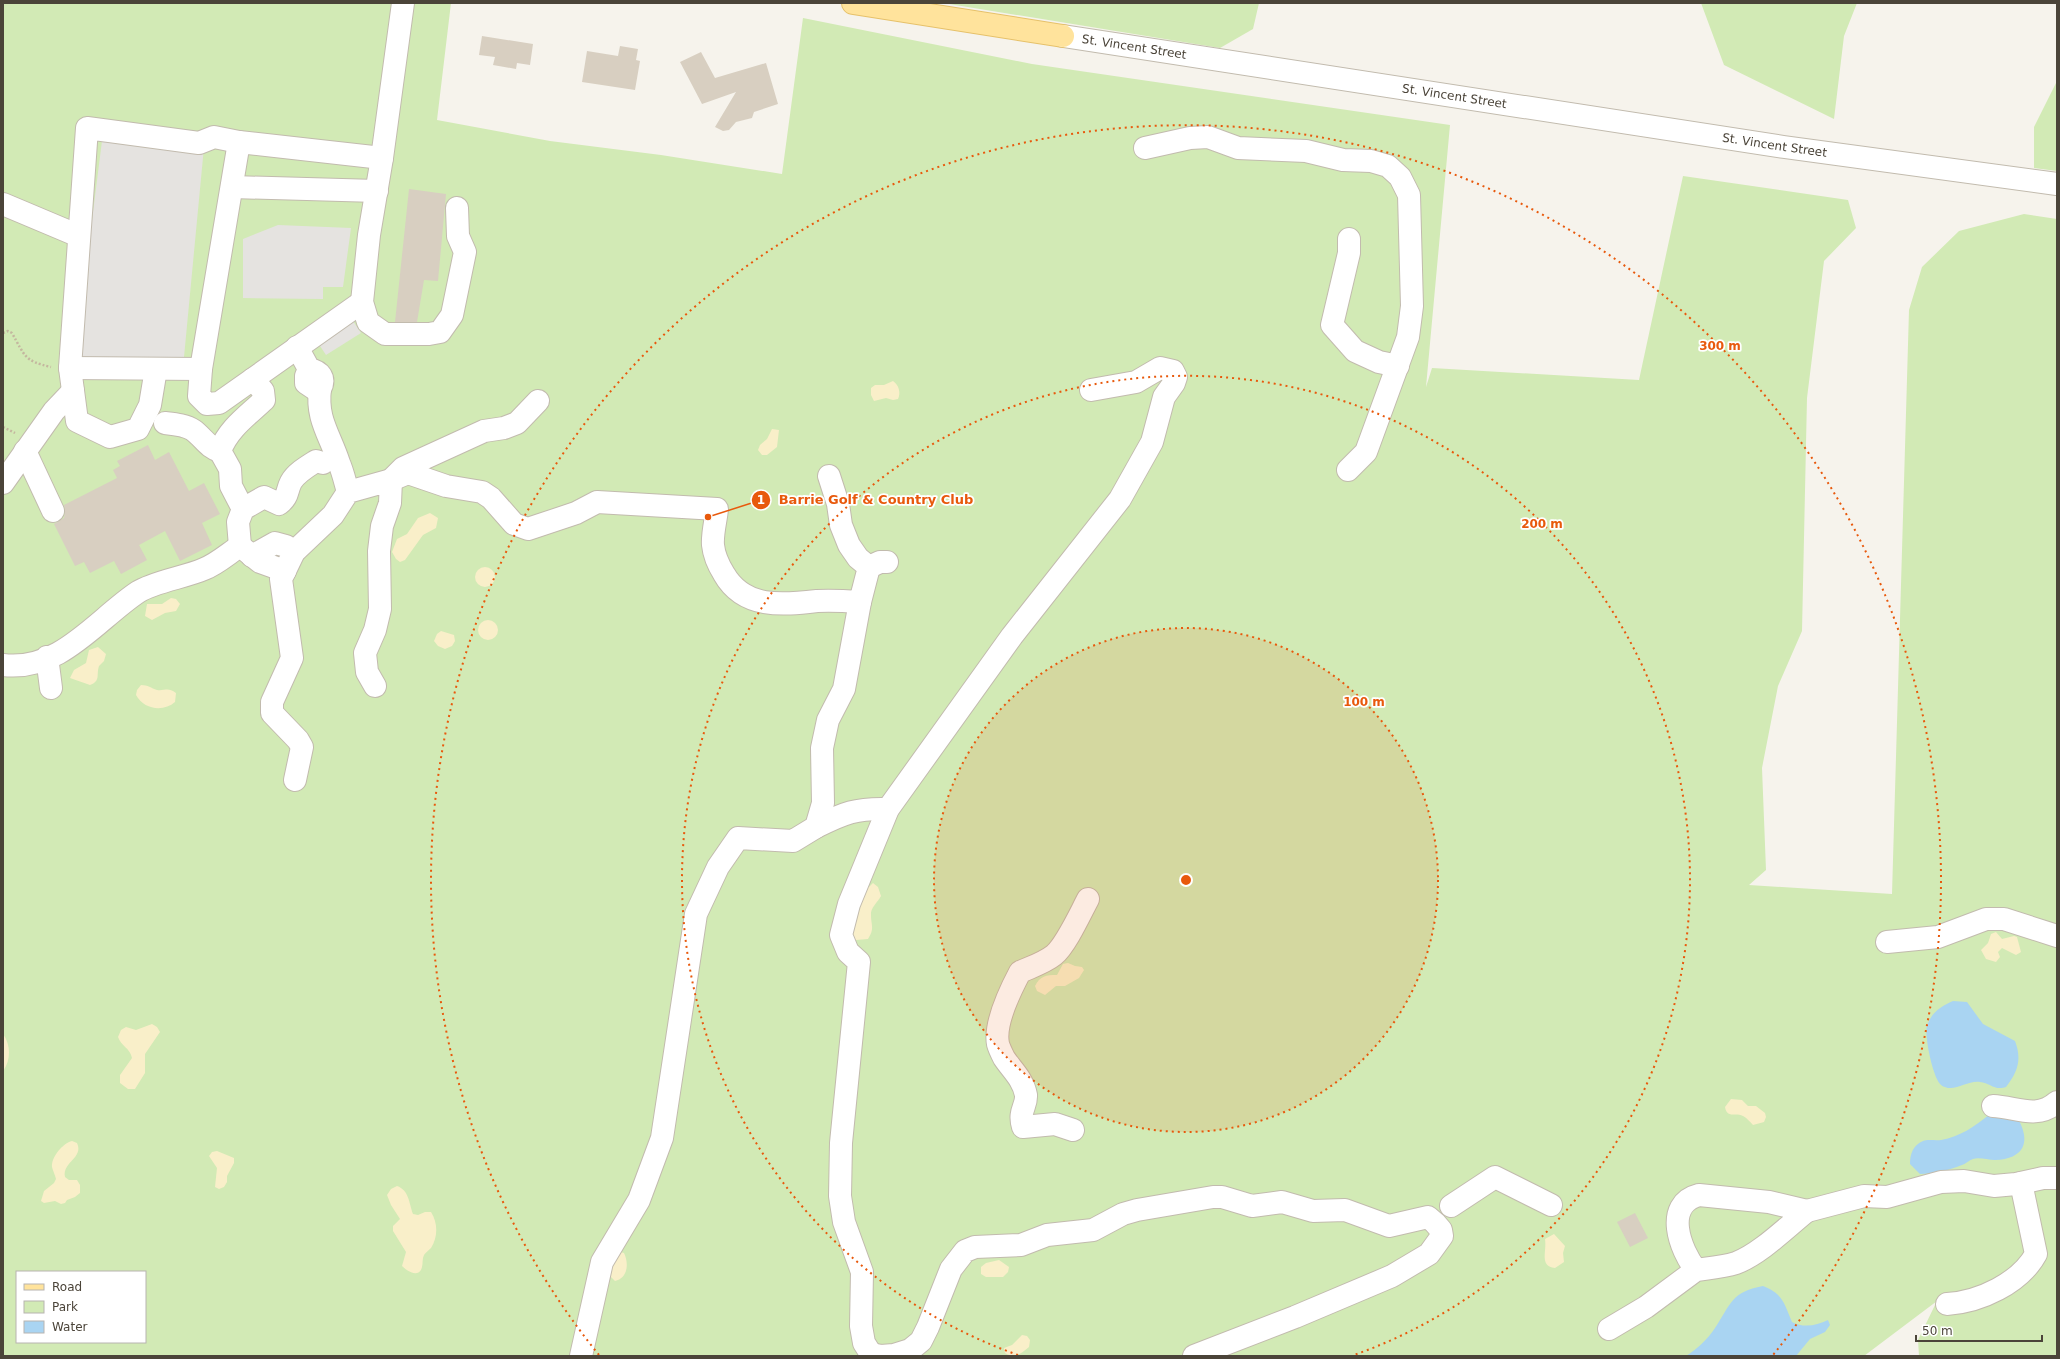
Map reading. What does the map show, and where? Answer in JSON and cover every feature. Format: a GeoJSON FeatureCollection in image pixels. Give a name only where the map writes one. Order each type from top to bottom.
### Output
{"type":"FeatureCollection","features":[{"type":"Feature","properties":{"kind":"main road","name":"St. Vincent Street"},"geometry":{"type":"LineString","coordinates":[[853,3],[1063,36]]}},
{"type":"Feature","properties":{"kind":"street"},"geometry":{"type":"LineString","coordinates":[[403,3],[382,158],[369,235],[362,302],[368,322],[385,334],[429,334],[440,332],[452,315],[465,252],[458,236],[458,208]]}},
{"type":"Feature","properties":{"kind":"street","name":"St. Vincent Street"},"geometry":{"type":"LineString","coordinates":[[1063,36],[1784,148],[2057,184]]}},
{"type":"Feature","properties":{"kind":"street"},"geometry":{"type":"LineString","coordinates":[[156,369],[150,406],[138,429],[110,437],[77,421],[70,368],[79,236],[82,216],[87,128],[199,143],[214,137],[239,142],[382,158]]}},
{"type":"Feature","properties":{"kind":"street"},"geometry":{"type":"LineString","coordinates":[[1145,148],[1190,138],[1208,137],[1238,148],[1306,152],[1343,160],[1371,161],[1388,166],[1400,177],[1409,195],[1412,306],[1408,337],[1366,452],[1348,470]]}},
{"type":"Feature","properties":{"kind":"street"},"geometry":{"type":"LineString","coordinates":[[239,142],[200,368],[199,396],[207,404],[219,403],[362,302]]}},
{"type":"Feature","properties":{"kind":"street"},"geometry":{"type":"LineString","coordinates":[[232,187],[377,191]]}},
{"type":"Feature","properties":{"kind":"street"},"geometry":{"type":"LineString","coordinates":[[3,204],[79,236]]}},
{"type":"Feature","properties":{"kind":"street"},"geometry":{"type":"LineString","coordinates":[[1349,239],[1349,253],[1332,325],[1355,351],[1379,362],[1398,366]]}},
{"type":"Feature","properties":{"kind":"street"},"geometry":{"type":"LineString","coordinates":[[297,347],[309,369],[316,370],[322,376],[323,384],[320,389],[318,401],[320,418],[329,457],[345,485]]}},
{"type":"Feature","properties":{"kind":"street"},"geometry":{"type":"LineString","coordinates":[[70,368],[200,368]]}},
{"type":"Feature","properties":{"kind":"street"},"geometry":{"type":"LineString","coordinates":[[1091,390],[1136,382],[1160,368],[1173,371],[1176,377],[1164,397],[1152,442],[1120,498],[1012,636],[888,809],[849,904],[841,935],[848,952],[859,962],[841,1144],[840,1196],[844,1222],[862,1272],[861,1326],[864,1343],[871,1355],[881,1356],[894,1355],[910,1350],[921,1341],[951,1269],[965,1250],[975,1247],[1021,1245],[1047,1235],[1093,1230],[1123,1214],[1137,1210],[1213,1197],[1222,1197],[1252,1206],[1282,1202],[1313,1212],[1345,1210],[1389,1226],[1428,1218],[1437,1210],[1451,1206],[1495,1177],[1551,1205]]}},
{"type":"Feature","properties":{"kind":"street"},"geometry":{"type":"LineString","coordinates":[[220,451],[224,439],[264,400],[263,391],[253,379]]}},
{"type":"Feature","properties":{"kind":"street"},"geometry":{"type":"LineString","coordinates":[[3,483],[54,411],[73,391]]}},
{"type":"Feature","properties":{"kind":"street"},"geometry":{"type":"LineString","coordinates":[[375,686],[367,672],[365,653],[375,630],[380,609],[379,552],[382,526],[390,503],[391,480],[403,468],[484,431],[504,428],[517,423],[538,401]]}},
{"type":"Feature","properties":{"kind":"street"},"geometry":{"type":"LineString","coordinates":[[219,403],[226,408],[232,416],[233,429]]}},
{"type":"Feature","properties":{"kind":"street"},"geometry":{"type":"LineString","coordinates":[[165,423],[192,428],[212,449],[220,451],[230,469],[231,486],[243,509]]}},
{"type":"Feature","properties":{"kind":"street"},"geometry":{"type":"LineString","coordinates":[[25,451],[53,511]]}},
{"type":"Feature","properties":{"kind":"street"},"geometry":{"type":"LineString","coordinates":[[290,562],[260,562],[246,551],[238,522],[243,509],[264,497],[278,504],[286,498],[291,482],[300,473],[316,460],[329,457]]}},
{"type":"Feature","properties":{"kind":"street"},"geometry":{"type":"LineString","coordinates":[[345,485],[391,480],[408,474],[446,486],[482,492],[490,498],[514,524],[528,529],[576,513],[597,502],[717,509],[713,545],[720,567],[730,585],[750,597],[770,604],[796,605],[818,601],[860,602]]}},
{"type":"Feature","properties":{"kind":"street"},"geometry":{"type":"LineString","coordinates":[[816,827],[823,803],[822,748],[828,720],[844,689],[860,602],[878,565],[858,558],[848,545],[841,525],[838,504],[829,476]]}},
{"type":"Feature","properties":{"kind":"street"},"geometry":{"type":"LineString","coordinates":[[295,780],[302,747],[298,740],[272,713],[272,702],[292,658],[281,578],[290,562],[333,515],[345,485]]}},
{"type":"Feature","properties":{"kind":"street"},"geometry":{"type":"LineString","coordinates":[[3,665],[13,666],[33,664],[75,643],[139,591],[205,569],[246,551]]}},
{"type":"Feature","properties":{"kind":"street"},"geometry":{"type":"LineString","coordinates":[[47,657],[51,688]]}},
{"type":"Feature","properties":{"kind":"street"},"geometry":{"type":"LineString","coordinates":[[581,1355],[602,1262],[638,1200],[662,1138],[696,914],[718,867],[738,838],[793,841],[840,815],[865,808],[888,809]]}},
{"type":"Feature","properties":{"kind":"street"},"geometry":{"type":"LineString","coordinates":[[1073,1130],[1056,1124],[1023,1127],[1020,1118],[1026,1096],[1020,1079],[1005,1058],[998,1044],[999,1027],[1011,989],[1020,972],[1034,966],[1054,954],[1071,930],[1088,899]]}},
{"type":"Feature","properties":{"kind":"street"},"geometry":{"type":"LineString","coordinates":[[1886,942],[1938,937],[1986,919],[2004,919],[2057,936]]}},
{"type":"Feature","properties":{"kind":"street"},"geometry":{"type":"LineString","coordinates":[[1993,1106],[2029,1113],[2039,1112],[2057,1102]]}},
{"type":"Feature","properties":{"kind":"street"},"geometry":{"type":"LineString","coordinates":[[1609,1329],[1646,1307],[1696,1270],[1720,1267],[1738,1262],[1771,1240],[1800,1216],[1864,1196],[1887,1197],[1941,1182],[1964,1182],[1994,1186],[2021,1183],[2043,1178],[2057,1178]]}},
{"type":"Feature","properties":{"kind":"street"},"geometry":{"type":"LineString","coordinates":[[1947,1304],[1961,1303],[2007,1284],[2030,1266],[2036,1254],[2021,1183]]}},
{"type":"Feature","properties":{"kind":"street"},"geometry":{"type":"LineString","coordinates":[[1696,1270],[1686,1256],[1681,1244],[1678,1227],[1680,1209],[1690,1197],[1699,1195],[1769,1202],[1800,1216]]}},
{"type":"Feature","properties":{"kind":"street"},"geometry":{"type":"LineString","coordinates":[[1194,1356],[1295,1318],[1392,1276],[1429,1254],[1448,1226],[1451,1206]]}},
{"type":"Feature","properties":{"kind":"street"},"geometry":{"type":"LineString","coordinates":[[1428,1218],[1441,1230],[1442,1236]]}},
{"type":"Feature","properties":{"kind":"path"},"geometry":{"type":"LineString","coordinates":[[3,334],[8,331],[12,333],[26,358],[34,363],[70,368]]}},
{"type":"Feature","properties":{"kind":"green space"},"geometry":{"type":"Polygon","coordinates":[[[3,3],[451,3],[437,120],[550,141],[661,155],[782,174],[803,18],[1032,64],[1450,125],[1426,387],[1432,368],[1639,380],[1683,176],[1848,200],[1856,228],[1824,261],[1807,398],[1802,631],[1778,686],[1762,768],[1766,870],[1749,885],[1892,894],[1909,310],[1922,267],[1959,231],[2024,214],[2057,219],[2057,1356],[1919,1356],[1918,1340],[1935,1305],[1945,1295],[1864,1356],[3,1356],[3,3]]]}},
{"type":"Feature","properties":{"kind":"green space"},"geometry":{"type":"Polygon","coordinates":[[[943,3],[1259,3],[1253,29],[1220,48],[943,3]]]}},
{"type":"Feature","properties":{"kind":"green space"},"geometry":{"type":"Polygon","coordinates":[[[1701,3],[1857,3],[1844,36],[1834,119],[1724,65],[1701,3]]]}},
{"type":"Feature","properties":{"kind":"green space"},"geometry":{"type":"Polygon","coordinates":[[[2057,81],[2057,171],[2034,168],[2034,127],[2057,81]]]}},
{"type":"Feature","properties":{"kind":"sand"},"geometry":{"type":"Polygon","coordinates":[[[893,381],[899,389],[898,399],[893,400],[886,398],[874,401],[871,395],[871,388],[875,385],[884,385],[893,381]]]}},
{"type":"Feature","properties":{"kind":"sand"},"geometry":{"type":"Polygon","coordinates":[[[772,429],[779,430],[777,447],[767,455],[762,455],[758,450],[760,445],[767,439],[772,429]]]}},
{"type":"Feature","properties":{"kind":"sand"},"geometry":{"type":"Polygon","coordinates":[[[430,513],[438,518],[436,528],[423,535],[405,560],[400,562],[396,559],[392,552],[397,539],[407,534],[418,518],[430,513]]]}},
{"type":"Feature","properties":{"kind":"sand"},"geometry":{"type":"Polygon","coordinates":[[[485,567],[492,570],[495,577],[492,584],[485,587],[478,584],[475,577],[478,570],[485,567]]]}},
{"type":"Feature","properties":{"kind":"sand"},"geometry":{"type":"Polygon","coordinates":[[[171,598],[176,599],[180,604],[176,611],[165,613],[152,620],[145,616],[147,604],[162,604],[171,598]]]}},
{"type":"Feature","properties":{"kind":"sand"},"geometry":{"type":"Polygon","coordinates":[[[488,620],[495,623],[498,630],[495,637],[488,640],[481,637],[478,630],[481,623],[488,620]]]}},
{"type":"Feature","properties":{"kind":"sand"},"geometry":{"type":"Polygon","coordinates":[[[441,631],[454,635],[455,641],[452,646],[445,649],[438,646],[434,641],[437,634],[441,631]]]}},
{"type":"Feature","properties":{"kind":"sand"},"geometry":{"type":"Polygon","coordinates":[[[98,647],[106,654],[104,661],[99,666],[96,682],[90,685],[70,678],[74,670],[86,663],[89,650],[98,647]]]}},
{"type":"Feature","properties":{"kind":"sand"},"geometry":{"type":"Polygon","coordinates":[[[141,685],[157,690],[173,691],[176,693],[175,702],[160,708],[154,708],[144,704],[136,695],[137,690],[141,685]]]}},
{"type":"Feature","properties":{"kind":"sand"},"geometry":{"type":"Polygon","coordinates":[[[873,883],[878,887],[881,896],[871,912],[871,932],[868,939],[851,942],[863,886],[869,887],[873,883]]]}},
{"type":"Feature","properties":{"kind":"sand"},"geometry":{"type":"Polygon","coordinates":[[[1996,932],[2002,939],[2014,936],[2017,937],[2021,952],[2016,955],[2002,948],[1998,952],[2000,957],[1996,962],[1986,959],[1981,950],[1988,943],[1991,934],[1996,932]]]}},
{"type":"Feature","properties":{"kind":"sand"},"geometry":{"type":"Polygon","coordinates":[[[1068,963],[1082,967],[1084,970],[1079,978],[1065,986],[1056,986],[1045,995],[1037,991],[1035,986],[1041,978],[1057,975],[1063,964],[1068,963]]]}},
{"type":"Feature","properties":{"kind":"sand"},"geometry":{"type":"Polygon","coordinates":[[[152,1024],[157,1027],[160,1032],[145,1054],[145,1073],[135,1089],[128,1089],[120,1083],[120,1075],[132,1058],[118,1037],[121,1030],[126,1027],[136,1030],[152,1024]]]}},
{"type":"Feature","properties":{"kind":"sand"},"geometry":{"type":"Polygon","coordinates":[[[3,1034],[8,1043],[9,1057],[3,1071],[3,1034]]]}},
{"type":"Feature","properties":{"kind":"sand"},"geometry":{"type":"Polygon","coordinates":[[[1731,1099],[1742,1100],[1748,1106],[1756,1106],[1765,1113],[1766,1117],[1764,1122],[1753,1125],[1743,1116],[1728,1113],[1725,1107],[1731,1099]]]}},
{"type":"Feature","properties":{"kind":"sand"},"geometry":{"type":"Polygon","coordinates":[[[72,1141],[77,1143],[78,1153],[67,1167],[65,1177],[69,1180],[77,1180],[80,1185],[80,1193],[67,1200],[65,1203],[61,1204],[55,1201],[44,1203],[41,1201],[44,1191],[54,1183],[56,1179],[52,1167],[53,1159],[61,1147],[72,1141]]]}},
{"type":"Feature","properties":{"kind":"sand"},"geometry":{"type":"Polygon","coordinates":[[[217,1151],[234,1158],[234,1163],[227,1176],[227,1182],[224,1187],[219,1189],[215,1187],[217,1168],[209,1156],[212,1152],[217,1151]]]}},
{"type":"Feature","properties":{"kind":"sand"},"geometry":{"type":"Polygon","coordinates":[[[397,1186],[406,1194],[413,1214],[418,1215],[425,1212],[431,1212],[436,1225],[435,1239],[431,1248],[424,1255],[422,1267],[418,1273],[410,1272],[402,1266],[406,1252],[393,1231],[393,1226],[400,1219],[391,1205],[387,1195],[391,1189],[397,1186]]]}},
{"type":"Feature","properties":{"kind":"sand"},"geometry":{"type":"Polygon","coordinates":[[[1554,1234],[1565,1246],[1563,1253],[1564,1262],[1555,1268],[1550,1267],[1545,1261],[1545,1239],[1554,1234]]]}},
{"type":"Feature","properties":{"kind":"sand"},"geometry":{"type":"Polygon","coordinates":[[[617,1251],[624,1253],[627,1265],[623,1277],[615,1281],[611,1277],[610,1272],[612,1267],[609,1261],[617,1251]]]}},
{"type":"Feature","properties":{"kind":"sand"},"geometry":{"type":"Polygon","coordinates":[[[999,1260],[1009,1267],[1008,1272],[1003,1277],[986,1277],[981,1274],[981,1267],[986,1263],[999,1260]]]}},
{"type":"Feature","properties":{"kind":"sand"},"geometry":{"type":"Polygon","coordinates":[[[1022,1335],[1027,1336],[1030,1340],[1029,1347],[1021,1353],[1015,1355],[1005,1353],[1004,1348],[1012,1345],[1022,1335]]]}},
{"type":"Feature","properties":{"kind":"shaded area"},"geometry":{"type":"Polygon","coordinates":[[[104,125],[204,147],[184,357],[75,359],[85,250],[92,220],[104,125]]]}},
{"type":"Feature","properties":{"kind":"shaded area"},"geometry":{"type":"Polygon","coordinates":[[[278,225],[351,228],[343,287],[323,287],[323,299],[243,298],[243,239],[278,225]]]}},
{"type":"Feature","properties":{"kind":"shaded area"},"geometry":{"type":"Polygon","coordinates":[[[353,321],[361,333],[326,355],[318,343],[353,321]]]}},
{"type":"Feature","properties":{"kind":"water"},"geometry":{"type":"Polygon","coordinates":[[[1953,1001],[1967,1002],[1983,1024],[2015,1041],[2018,1054],[2018,1065],[2006,1087],[1999,1088],[1980,1082],[1975,1082],[1950,1088],[1941,1085],[1938,1081],[1932,1066],[1926,1031],[1931,1017],[1937,1010],[1953,1001]]]}},
{"type":"Feature","properties":{"kind":"water"},"geometry":{"type":"Polygon","coordinates":[[[1990,1114],[2017,1117],[2024,1134],[2024,1141],[2019,1153],[2005,1159],[1995,1160],[1975,1158],[1957,1167],[1930,1173],[1920,1174],[1910,1164],[1914,1147],[1920,1143],[1925,1140],[1948,1139],[1961,1134],[1990,1114]]]}},
{"type":"Feature","properties":{"kind":"water"},"geometry":{"type":"Polygon","coordinates":[[[1763,1286],[1775,1292],[1779,1296],[1785,1304],[1792,1322],[1810,1326],[1828,1320],[1830,1325],[1825,1332],[1810,1339],[1796,1356],[1686,1356],[1709,1336],[1733,1300],[1744,1292],[1763,1286]]]}},
{"type":"Feature","properties":{"kind":"building"},"geometry":{"type":"Polygon","coordinates":[[[482,36],[533,44],[530,65],[517,63],[516,69],[493,65],[495,57],[479,55],[482,36]]]}},
{"type":"Feature","properties":{"kind":"building"},"geometry":{"type":"Polygon","coordinates":[[[620,46],[638,49],[636,60],[640,61],[635,90],[582,82],[587,51],[618,56],[620,46]]]}},
{"type":"Feature","properties":{"kind":"building"},"geometry":{"type":"Polygon","coordinates":[[[701,52],[715,78],[766,63],[778,104],[754,112],[752,118],[736,122],[729,130],[723,131],[715,127],[736,92],[702,104],[680,62],[701,52]]]}},
{"type":"Feature","properties":{"kind":"building"},"geometry":{"type":"Polygon","coordinates":[[[409,189],[446,194],[438,281],[424,280],[417,322],[395,322],[409,189]]]}},
{"type":"Feature","properties":{"kind":"building"},"geometry":{"type":"Polygon","coordinates":[[[148,445],[155,460],[169,452],[189,491],[204,483],[220,514],[202,523],[212,545],[180,561],[165,531],[139,545],[147,560],[121,574],[114,561],[90,573],[84,562],[75,566],[54,524],[64,518],[64,505],[117,478],[113,470],[120,466],[117,461],[148,445]]]}},
{"type":"Feature","properties":{"kind":"building"},"geometry":{"type":"Polygon","coordinates":[[[1635,1213],[1648,1238],[1630,1247],[1617,1222],[1635,1213]]]}},
{"type":"Feature","properties":{"kind":"place","name":"Barrie Golf & Country Club"},"geometry":{"type":"Point","coordinates":[708,517]}}]}
